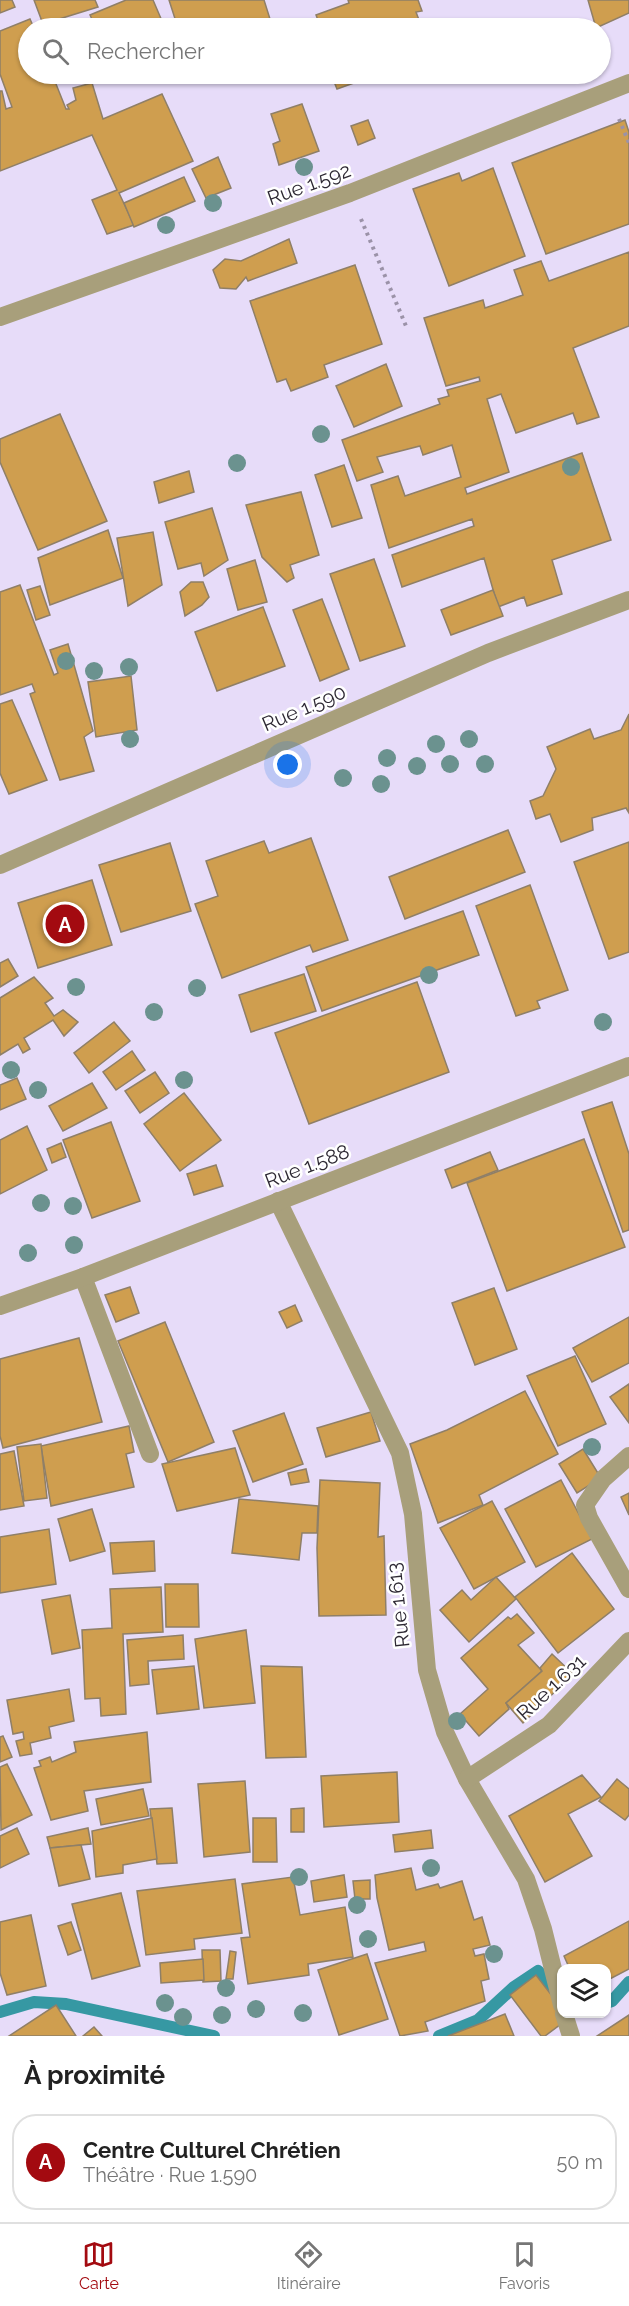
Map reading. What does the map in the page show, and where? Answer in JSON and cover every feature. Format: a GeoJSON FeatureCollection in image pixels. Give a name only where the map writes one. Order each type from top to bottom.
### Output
{"type":"FeatureCollection","features":[{"type":"Feature","properties":{"kind":"street","name":"Rue 1.592"},"geometry":{"type":"LineString","coordinates":[[0,317],[350,193],[629,83]]}},
{"type":"Feature","properties":{"kind":"street","name":"Rue 1.590"},"geometry":{"type":"LineString","coordinates":[[0,865],[488,653],[629,600]]}},
{"type":"Feature","properties":{"kind":"street","name":"Rue 1.588"},"geometry":{"type":"LineString","coordinates":[[0,1306],[83,1277],[629,1066]]}},
{"type":"Feature","properties":{"kind":"street","name":"Rue 1.613"},"geometry":{"type":"LineString","coordinates":[[278,1201],[400,1453],[413,1514],[427,1670],[445,1732],[467,1779],[526,1879],[543,1929],[557,1988]]}},
{"type":"Feature","properties":{"kind":"street"},"geometry":{"type":"LineString","coordinates":[[83,1277],[150,1454]]}},
{"type":"Feature","properties":{"kind":"street"},"geometry":{"type":"LineString","coordinates":[[629,1456],[603,1479],[585,1505],[589,1518],[629,1589]]}},
{"type":"Feature","properties":{"kind":"street","name":"Rue 1.631"},"geometry":{"type":"LineString","coordinates":[[467,1779],[549,1725],[629,1641]]}},
{"type":"Feature","properties":{"kind":"street"},"geometry":{"type":"LineString","coordinates":[[566,2018],[571,2036]]}},
{"type":"Feature","properties":{"kind":"path"},"geometry":{"type":"LineString","coordinates":[[350,193],[406,326]]}},
{"type":"Feature","properties":{"kind":"building"},"geometry":{"type":"Polygon","coordinates":[[[0,0],[12,0],[15,7],[0,13],[0,0]]]}},
{"type":"Feature","properties":{"kind":"building"},"geometry":{"type":"Polygon","coordinates":[[[34,0],[95,0],[98,7],[62,18],[41,18],[34,0]]]}},
{"type":"Feature","properties":{"kind":"building"},"geometry":{"type":"Polygon","coordinates":[[[126,0],[153,0],[161,18],[91,18],[90,15],[126,0]]]}},
{"type":"Feature","properties":{"kind":"building"},"geometry":{"type":"Polygon","coordinates":[[[169,0],[264,0],[270,18],[175,18],[169,0]]]}},
{"type":"Feature","properties":{"kind":"building"},"geometry":{"type":"Polygon","coordinates":[[[348,0],[418,0],[422,11],[416,12],[418,18],[317,18],[316,15],[349,3],[348,0]]]}},
{"type":"Feature","properties":{"kind":"building"},"geometry":{"type":"Polygon","coordinates":[[[588,0],[629,0],[629,13],[611,21],[611,18],[593,18],[588,0]]]}},
{"type":"Feature","properties":{"kind":"building"},"geometry":{"type":"Polygon","coordinates":[[[18,24],[18,84],[56,84],[66,109],[69,109],[67,105],[76,100],[73,88],[88,84],[92,84],[103,119],[162,94],[193,161],[119,193],[134,225],[107,234],[92,200],[117,190],[92,135],[0,171],[0,91],[2,91],[6,109],[12,107],[0,74],[0,31],[18,24]]]}},
{"type":"Feature","properties":{"kind":"building"},"geometry":{"type":"Polygon","coordinates":[[[335,84],[351,84],[337,89],[335,84]]]}},
{"type":"Feature","properties":{"kind":"building"},"geometry":{"type":"Polygon","coordinates":[[[302,104],[319,151],[279,165],[273,144],[280,141],[271,114],[302,104]]]}},
{"type":"Feature","properties":{"kind":"building"},"geometry":{"type":"Polygon","coordinates":[[[368,120],[375,138],[358,145],[351,126],[368,120]]]}},
{"type":"Feature","properties":{"kind":"building"},"geometry":{"type":"Polygon","coordinates":[[[625,120],[629,132],[629,224],[546,254],[512,163],[625,120]]]}},
{"type":"Feature","properties":{"kind":"building"},"geometry":{"type":"Polygon","coordinates":[[[218,157],[231,188],[206,198],[192,169],[218,157]]]}},
{"type":"Feature","properties":{"kind":"building"},"geometry":{"type":"Polygon","coordinates":[[[493,168],[525,256],[449,286],[413,189],[459,173],[462,181],[493,168]]]}},
{"type":"Feature","properties":{"kind":"building"},"geometry":{"type":"Polygon","coordinates":[[[184,177],[195,201],[134,227],[124,203],[184,177]]]}},
{"type":"Feature","properties":{"kind":"building"},"geometry":{"type":"Polygon","coordinates":[[[289,239],[297,263],[248,281],[246,277],[236,289],[220,288],[213,270],[225,259],[241,261],[289,239]]]}},
{"type":"Feature","properties":{"kind":"building"},"geometry":{"type":"Polygon","coordinates":[[[629,252],[629,326],[573,348],[599,417],[577,424],[573,413],[516,433],[501,394],[487,399],[509,472],[465,488],[467,494],[582,453],[611,540],[552,560],[562,594],[527,606],[524,597],[498,607],[484,558],[402,587],[392,555],[474,526],[472,519],[389,548],[371,485],[398,476],[405,496],[461,477],[452,445],[423,455],[420,446],[377,457],[383,472],[357,481],[342,440],[440,404],[438,399],[449,396],[447,390],[480,381],[479,377],[446,386],[424,318],[483,300],[485,308],[523,295],[514,270],[541,261],[549,281],[629,252]]]}},
{"type":"Feature","properties":{"kind":"building"},"geometry":{"type":"Polygon","coordinates":[[[355,265],[382,344],[324,365],[328,377],[291,391],[286,379],[277,382],[250,301],[355,265]]]}},
{"type":"Feature","properties":{"kind":"building"},"geometry":{"type":"Polygon","coordinates":[[[386,364],[402,406],[354,427],[336,386],[386,364]]]}},
{"type":"Feature","properties":{"kind":"building"},"geometry":{"type":"Polygon","coordinates":[[[60,414],[107,521],[38,550],[0,462],[0,439],[60,414]]]}},
{"type":"Feature","properties":{"kind":"building"},"geometry":{"type":"Polygon","coordinates":[[[344,465],[362,518],[332,527],[315,475],[344,465]]]}},
{"type":"Feature","properties":{"kind":"building"},"geometry":{"type":"Polygon","coordinates":[[[189,471],[194,492],[159,503],[154,482],[189,471]]]}},
{"type":"Feature","properties":{"kind":"building"},"geometry":{"type":"Polygon","coordinates":[[[301,492],[319,555],[290,565],[294,578],[287,582],[262,557],[246,505],[301,492]]]}},
{"type":"Feature","properties":{"kind":"building"},"geometry":{"type":"Polygon","coordinates":[[[212,508],[228,560],[204,576],[201,563],[178,569],[165,522],[212,508]]]}},
{"type":"Feature","properties":{"kind":"building"},"geometry":{"type":"Polygon","coordinates":[[[108,530],[123,578],[50,605],[38,558],[108,530]]]}},
{"type":"Feature","properties":{"kind":"building"},"geometry":{"type":"Polygon","coordinates":[[[153,532],[162,585],[128,606],[117,538],[153,532]]]}},
{"type":"Feature","properties":{"kind":"building"},"geometry":{"type":"Polygon","coordinates":[[[374,559],[405,646],[360,661],[330,574],[374,559]]]}},
{"type":"Feature","properties":{"kind":"building"},"geometry":{"type":"Polygon","coordinates":[[[255,560],[267,602],[238,610],[227,569],[255,560]]]}},
{"type":"Feature","properties":{"kind":"building"},"geometry":{"type":"Polygon","coordinates":[[[191,582],[203,582],[209,597],[202,605],[185,616],[180,592],[191,582]]]}},
{"type":"Feature","properties":{"kind":"building"},"geometry":{"type":"Polygon","coordinates":[[[20,585],[54,675],[58,673],[50,650],[68,644],[93,731],[84,737],[94,771],[60,780],[30,694],[35,692],[32,684],[0,695],[0,592],[20,585]]]}},
{"type":"Feature","properties":{"kind":"building"},"geometry":{"type":"Polygon","coordinates":[[[40,586],[50,615],[36,620],[27,590],[40,586]]]}},
{"type":"Feature","properties":{"kind":"building"},"geometry":{"type":"Polygon","coordinates":[[[493,590],[503,616],[451,635],[441,610],[493,590]]]}},
{"type":"Feature","properties":{"kind":"building"},"geometry":{"type":"Polygon","coordinates":[[[322,599],[349,669],[320,681],[293,610],[322,599]]]}},
{"type":"Feature","properties":{"kind":"building"},"geometry":{"type":"Polygon","coordinates":[[[263,607],[285,666],[217,691],[195,632],[263,607]]]}},
{"type":"Feature","properties":{"kind":"building"},"geometry":{"type":"Polygon","coordinates":[[[131,676],[137,730],[96,737],[88,682],[131,676]]]}},
{"type":"Feature","properties":{"kind":"building"},"geometry":{"type":"Polygon","coordinates":[[[12,700],[47,780],[9,794],[0,773],[0,704],[12,700]]]}},
{"type":"Feature","properties":{"kind":"building"},"geometry":{"type":"Polygon","coordinates":[[[629,714],[629,813],[626,808],[592,818],[593,830],[561,842],[550,814],[536,819],[530,801],[543,796],[556,769],[547,747],[590,729],[594,739],[621,730],[629,714]]]}},
{"type":"Feature","properties":{"kind":"building"},"geometry":{"type":"Polygon","coordinates":[[[508,830],[525,872],[405,919],[389,877],[508,830]]]}},
{"type":"Feature","properties":{"kind":"building"},"geometry":{"type":"Polygon","coordinates":[[[311,838],[348,940],[313,952],[310,945],[222,978],[195,904],[218,896],[206,861],[264,841],[269,853],[311,838]]]}},
{"type":"Feature","properties":{"kind":"building"},"geometry":{"type":"Polygon","coordinates":[[[629,842],[629,952],[609,959],[574,862],[629,842]]]}},
{"type":"Feature","properties":{"kind":"building"},"geometry":{"type":"Polygon","coordinates":[[[170,843],[191,911],[121,932],[99,865],[170,843]]]}},
{"type":"Feature","properties":{"kind":"building"},"geometry":{"type":"Polygon","coordinates":[[[92,880],[112,945],[38,968],[18,903],[92,880]]]}},
{"type":"Feature","properties":{"kind":"building"},"geometry":{"type":"Polygon","coordinates":[[[530,885],[568,990],[537,1001],[540,1008],[516,1016],[476,906],[530,885]]]}},
{"type":"Feature","properties":{"kind":"building"},"geometry":{"type":"Polygon","coordinates":[[[463,911],[479,955],[322,1011],[306,967],[463,911]]]}},
{"type":"Feature","properties":{"kind":"building"},"geometry":{"type":"Polygon","coordinates":[[[8,959],[18,976],[0,987],[0,963],[8,959]]]}},
{"type":"Feature","properties":{"kind":"building"},"geometry":{"type":"Polygon","coordinates":[[[304,974],[316,1011],[251,1032],[239,995],[304,974]]]}},
{"type":"Feature","properties":{"kind":"building"},"geometry":{"type":"Polygon","coordinates":[[[34,977],[53,998],[45,1003],[54,1016],[63,1010],[78,1022],[64,1036],[53,1020],[24,1038],[30,1049],[23,1053],[18,1044],[0,1055],[0,998],[34,977]]]}},
{"type":"Feature","properties":{"kind":"building"},"geometry":{"type":"Polygon","coordinates":[[[417,982],[449,1072],[309,1124],[275,1033],[417,982]]]}},
{"type":"Feature","properties":{"kind":"building"},"geometry":{"type":"Polygon","coordinates":[[[114,1022],[130,1041],[89,1073],[74,1053],[114,1022]]]}},
{"type":"Feature","properties":{"kind":"building"},"geometry":{"type":"Polygon","coordinates":[[[132,1051],[145,1070],[116,1090],[103,1072],[132,1051]]]}},
{"type":"Feature","properties":{"kind":"building"},"geometry":{"type":"Polygon","coordinates":[[[155,1072],[169,1093],[140,1113],[125,1091],[155,1072]]]}},
{"type":"Feature","properties":{"kind":"building"},"geometry":{"type":"Polygon","coordinates":[[[17,1078],[26,1099],[0,1110],[0,1085],[17,1078]]]}},
{"type":"Feature","properties":{"kind":"building"},"geometry":{"type":"Polygon","coordinates":[[[92,1083],[107,1108],[63,1131],[49,1106],[92,1083]]]}},
{"type":"Feature","properties":{"kind":"building"},"geometry":{"type":"Polygon","coordinates":[[[184,1093],[221,1140],[180,1171],[144,1124],[184,1093]]]}},
{"type":"Feature","properties":{"kind":"building"},"geometry":{"type":"Polygon","coordinates":[[[612,1102],[629,1154],[629,1230],[623,1232],[582,1112],[612,1102]]]}},
{"type":"Feature","properties":{"kind":"building"},"geometry":{"type":"Polygon","coordinates":[[[111,1122],[140,1201],[92,1218],[63,1140],[111,1122]]]}},
{"type":"Feature","properties":{"kind":"building"},"geometry":{"type":"Polygon","coordinates":[[[27,1126],[47,1170],[0,1194],[0,1140],[27,1126]]]}},
{"type":"Feature","properties":{"kind":"building"},"geometry":{"type":"Polygon","coordinates":[[[584,1139],[625,1247],[507,1291],[467,1183],[584,1139]]]}},
{"type":"Feature","properties":{"kind":"building"},"geometry":{"type":"Polygon","coordinates":[[[61,1143],[66,1157],[52,1163],[47,1149],[61,1143]]]}},
{"type":"Feature","properties":{"kind":"building"},"geometry":{"type":"Polygon","coordinates":[[[490,1152],[498,1170],[452,1188],[445,1170],[490,1152]]]}},
{"type":"Feature","properties":{"kind":"building"},"geometry":{"type":"Polygon","coordinates":[[[216,1165],[223,1186],[194,1195],[187,1174],[216,1165]]]}},
{"type":"Feature","properties":{"kind":"building"},"geometry":{"type":"Polygon","coordinates":[[[130,1287],[139,1313],[116,1322],[105,1295],[130,1287]]]}},
{"type":"Feature","properties":{"kind":"building"},"geometry":{"type":"Polygon","coordinates":[[[494,1288],[517,1349],[475,1365],[452,1303],[494,1288]]]}},
{"type":"Feature","properties":{"kind":"building"},"geometry":{"type":"Polygon","coordinates":[[[295,1305],[302,1321],[287,1328],[279,1312],[295,1305]]]}},
{"type":"Feature","properties":{"kind":"building"},"geometry":{"type":"Polygon","coordinates":[[[629,1317],[629,1363],[592,1382],[573,1348],[629,1317]]]}},
{"type":"Feature","properties":{"kind":"building"},"geometry":{"type":"Polygon","coordinates":[[[165,1322],[214,1442],[168,1462],[118,1341],[165,1322]]]}},
{"type":"Feature","properties":{"kind":"building"},"geometry":{"type":"Polygon","coordinates":[[[79,1338],[102,1422],[3,1448],[0,1436],[0,1359],[79,1338]]]}},
{"type":"Feature","properties":{"kind":"building"},"geometry":{"type":"Polygon","coordinates":[[[575,1356],[606,1424],[558,1446],[527,1376],[575,1356]]]}},
{"type":"Feature","properties":{"kind":"building"},"geometry":{"type":"Polygon","coordinates":[[[629,1384],[629,1423],[610,1397],[629,1384]]]}},
{"type":"Feature","properties":{"kind":"building"},"geometry":{"type":"Polygon","coordinates":[[[525,1391],[558,1454],[479,1495],[483,1505],[438,1523],[410,1444],[447,1430],[525,1391]]]}},
{"type":"Feature","properties":{"kind":"building"},"geometry":{"type":"Polygon","coordinates":[[[371,1412],[380,1441],[326,1457],[317,1428],[371,1412]]]}},
{"type":"Feature","properties":{"kind":"building"},"geometry":{"type":"Polygon","coordinates":[[[284,1413],[303,1464],[253,1482],[233,1431],[284,1413]]]}},
{"type":"Feature","properties":{"kind":"building"},"geometry":{"type":"Polygon","coordinates":[[[129,1426],[134,1452],[126,1454],[134,1487],[51,1506],[41,1446],[129,1426]]]}},
{"type":"Feature","properties":{"kind":"building"},"geometry":{"type":"Polygon","coordinates":[[[41,1444],[47,1498],[24,1501],[17,1447],[41,1444]]]}},
{"type":"Feature","properties":{"kind":"building"},"geometry":{"type":"Polygon","coordinates":[[[235,1448],[250,1495],[177,1511],[162,1464],[235,1448]]]}},
{"type":"Feature","properties":{"kind":"building"},"geometry":{"type":"Polygon","coordinates":[[[583,1449],[601,1478],[577,1493],[559,1464],[583,1449]]]}},
{"type":"Feature","properties":{"kind":"building"},"geometry":{"type":"Polygon","coordinates":[[[14,1451],[24,1506],[0,1510],[0,1454],[14,1451]]]}},
{"type":"Feature","properties":{"kind":"building"},"geometry":{"type":"Polygon","coordinates":[[[306,1469],[309,1482],[291,1485],[288,1473],[306,1469]]]}},
{"type":"Feature","properties":{"kind":"building"},"geometry":{"type":"Polygon","coordinates":[[[320,1480],[380,1483],[378,1537],[384,1536],[386,1615],[319,1616],[317,1548],[320,1480]]]}},
{"type":"Feature","properties":{"kind":"building"},"geometry":{"type":"Polygon","coordinates":[[[561,1480],[592,1539],[536,1567],[505,1509],[561,1480]]]}},
{"type":"Feature","properties":{"kind":"building"},"geometry":{"type":"Polygon","coordinates":[[[629,1493],[629,1515],[621,1497],[629,1493]]]}},
{"type":"Feature","properties":{"kind":"building"},"geometry":{"type":"Polygon","coordinates":[[[239,1499],[318,1506],[317,1533],[302,1533],[299,1560],[232,1553],[239,1499]]]}},
{"type":"Feature","properties":{"kind":"building"},"geometry":{"type":"Polygon","coordinates":[[[492,1501],[525,1562],[474,1589],[440,1528],[492,1501]]]}},
{"type":"Feature","properties":{"kind":"building"},"geometry":{"type":"Polygon","coordinates":[[[92,1509],[105,1551],[70,1561],[58,1519],[92,1509]]]}},
{"type":"Feature","properties":{"kind":"building"},"geometry":{"type":"Polygon","coordinates":[[[49,1529],[56,1584],[0,1593],[0,1537],[49,1529]]]}},
{"type":"Feature","properties":{"kind":"building"},"geometry":{"type":"Polygon","coordinates":[[[154,1541],[155,1571],[113,1574],[110,1543],[154,1541]]]}},
{"type":"Feature","properties":{"kind":"building"},"geometry":{"type":"Polygon","coordinates":[[[572,1553],[614,1609],[558,1653],[515,1597],[572,1553]]]}},
{"type":"Feature","properties":{"kind":"building"},"geometry":{"type":"Polygon","coordinates":[[[496,1577],[516,1599],[469,1642],[440,1610],[462,1590],[471,1600],[496,1577]]]}},
{"type":"Feature","properties":{"kind":"building"},"geometry":{"type":"Polygon","coordinates":[[[165,1584],[198,1584],[199,1627],[166,1627],[165,1584]]]}},
{"type":"Feature","properties":{"kind":"building"},"geometry":{"type":"Polygon","coordinates":[[[161,1587],[163,1632],[123,1634],[126,1714],[101,1716],[100,1698],[85,1699],[82,1630],[112,1628],[110,1589],[161,1587]]]}},
{"type":"Feature","properties":{"kind":"building"},"geometry":{"type":"Polygon","coordinates":[[[70,1595],[80,1648],[52,1654],[42,1600],[70,1595]]]}},
{"type":"Feature","properties":{"kind":"building"},"geometry":{"type":"Polygon","coordinates":[[[517,1614],[534,1633],[518,1645],[542,1671],[506,1703],[509,1709],[479,1736],[460,1714],[488,1689],[461,1658],[508,1617],[511,1619],[517,1614]]]}},
{"type":"Feature","properties":{"kind":"building"},"geometry":{"type":"Polygon","coordinates":[[[246,1630],[255,1703],[204,1708],[195,1639],[246,1630]]]}},
{"type":"Feature","properties":{"kind":"building"},"geometry":{"type":"Polygon","coordinates":[[[183,1635],[184,1659],[148,1661],[149,1684],[130,1686],[127,1640],[183,1635]]]}},
{"type":"Feature","properties":{"kind":"building"},"geometry":{"type":"Polygon","coordinates":[[[552,1654],[573,1674],[523,1723],[506,1703],[542,1671],[540,1668],[552,1654]]]}},
{"type":"Feature","properties":{"kind":"building"},"geometry":{"type":"Polygon","coordinates":[[[194,1666],[199,1709],[157,1714],[152,1670],[194,1666]]]}},
{"type":"Feature","properties":{"kind":"building"},"geometry":{"type":"Polygon","coordinates":[[[261,1666],[302,1667],[306,1757],[266,1758],[261,1666]]]}},
{"type":"Feature","properties":{"kind":"building"},"geometry":{"type":"Polygon","coordinates":[[[69,1689],[74,1721],[49,1727],[51,1738],[30,1743],[32,1754],[20,1756],[16,1741],[24,1739],[23,1732],[13,1734],[7,1700],[69,1689]]]}},
{"type":"Feature","properties":{"kind":"building"},"geometry":{"type":"Polygon","coordinates":[[[147,1732],[151,1782],[84,1791],[88,1811],[51,1820],[34,1768],[41,1766],[39,1761],[50,1757],[52,1762],[76,1752],[74,1742],[147,1732]]]}},
{"type":"Feature","properties":{"kind":"building"},"geometry":{"type":"Polygon","coordinates":[[[3,1736],[12,1757],[0,1762],[0,1737],[3,1736]]]}},
{"type":"Feature","properties":{"kind":"building"},"geometry":{"type":"Polygon","coordinates":[[[7,1764],[32,1815],[1,1830],[0,1767],[7,1764]]]}},
{"type":"Feature","properties":{"kind":"building"},"geometry":{"type":"Polygon","coordinates":[[[397,1772],[399,1822],[324,1827],[321,1776],[397,1772]]]}},
{"type":"Feature","properties":{"kind":"building"},"geometry":{"type":"Polygon","coordinates":[[[582,1775],[601,1797],[568,1814],[592,1856],[545,1882],[509,1816],[582,1775]]]}},
{"type":"Feature","properties":{"kind":"building"},"geometry":{"type":"Polygon","coordinates":[[[617,1779],[629,1789],[629,1815],[625,1820],[599,1801],[617,1779]]]}},
{"type":"Feature","properties":{"kind":"building"},"geometry":{"type":"Polygon","coordinates":[[[245,1781],[250,1852],[204,1857],[198,1784],[245,1781]]]}},
{"type":"Feature","properties":{"kind":"building"},"geometry":{"type":"Polygon","coordinates":[[[143,1789],[149,1816],[101,1825],[96,1799],[143,1789]]]}},
{"type":"Feature","properties":{"kind":"building"},"geometry":{"type":"Polygon","coordinates":[[[172,1808],[177,1863],[157,1864],[150,1809],[172,1808]]]}},
{"type":"Feature","properties":{"kind":"building"},"geometry":{"type":"Polygon","coordinates":[[[304,1808],[304,1832],[291,1832],[291,1809],[304,1808]]]}},
{"type":"Feature","properties":{"kind":"building"},"geometry":{"type":"Polygon","coordinates":[[[152,1818],[157,1859],[123,1865],[123,1873],[96,1877],[92,1831],[152,1818]]]}},
{"type":"Feature","properties":{"kind":"building"},"geometry":{"type":"Polygon","coordinates":[[[253,1818],[276,1818],[277,1862],[253,1862],[253,1818]]]}},
{"type":"Feature","properties":{"kind":"building"},"geometry":{"type":"Polygon","coordinates":[[[17,1828],[29,1854],[0,1868],[0,1836],[17,1828]]]}},
{"type":"Feature","properties":{"kind":"building"},"geometry":{"type":"Polygon","coordinates":[[[88,1828],[91,1844],[50,1848],[47,1837],[88,1828]]]}},
{"type":"Feature","properties":{"kind":"building"},"geometry":{"type":"Polygon","coordinates":[[[431,1830],[433,1848],[395,1852],[393,1835],[431,1830]]]}},
{"type":"Feature","properties":{"kind":"building"},"geometry":{"type":"Polygon","coordinates":[[[81,1845],[90,1879],[59,1886],[50,1848],[81,1845]]]}},
{"type":"Feature","properties":{"kind":"building"},"geometry":{"type":"Polygon","coordinates":[[[411,1868],[416,1890],[438,1884],[440,1888],[462,1881],[474,1920],[482,1917],[490,1945],[473,1949],[475,1956],[484,1954],[489,1979],[481,1981],[485,2001],[425,2022],[428,2031],[400,2036],[375,1963],[426,1951],[424,1942],[389,1950],[377,1898],[375,1875],[411,1868]]]}},
{"type":"Feature","properties":{"kind":"building"},"geometry":{"type":"Polygon","coordinates":[[[344,1875],[347,1897],[314,1902],[311,1881],[344,1875]]]}},
{"type":"Feature","properties":{"kind":"building"},"geometry":{"type":"Polygon","coordinates":[[[293,1877],[300,1915],[345,1907],[353,1957],[308,1964],[309,1975],[248,1984],[241,1938],[250,1937],[242,1884],[293,1877]]]}},
{"type":"Feature","properties":{"kind":"building"},"geometry":{"type":"Polygon","coordinates":[[[235,1879],[242,1933],[194,1939],[195,1949],[146,1955],[137,1891],[235,1879]]]}},
{"type":"Feature","properties":{"kind":"building"},"geometry":{"type":"Polygon","coordinates":[[[370,1880],[370,1899],[355,1899],[353,1881],[370,1880]]]}},
{"type":"Feature","properties":{"kind":"building"},"geometry":{"type":"Polygon","coordinates":[[[121,1893],[140,1966],[92,1979],[72,1904],[121,1893]]]}},
{"type":"Feature","properties":{"kind":"building"},"geometry":{"type":"Polygon","coordinates":[[[31,1915],[46,1986],[7,1995],[0,1973],[0,1922],[31,1915]]]}},
{"type":"Feature","properties":{"kind":"building"},"geometry":{"type":"Polygon","coordinates":[[[629,1921],[629,1969],[611,1978],[611,1964],[568,1964],[564,1956],[629,1921]]]}},
{"type":"Feature","properties":{"kind":"building"},"geometry":{"type":"Polygon","coordinates":[[[71,1922],[81,1950],[68,1955],[58,1926],[71,1922]]]}},
{"type":"Feature","properties":{"kind":"building"},"geometry":{"type":"Polygon","coordinates":[[[202,1950],[220,1950],[221,1981],[203,1982],[202,1950]]]}},
{"type":"Feature","properties":{"kind":"building"},"geometry":{"type":"Polygon","coordinates":[[[230,1951],[236,1952],[233,1979],[226,1979],[230,1951]]]}},
{"type":"Feature","properties":{"kind":"building"},"geometry":{"type":"Polygon","coordinates":[[[367,1954],[388,2019],[339,2035],[318,1970],[367,1954]]]}},
{"type":"Feature","properties":{"kind":"building"},"geometry":{"type":"Polygon","coordinates":[[[203,1959],[204,1980],[161,1983],[160,1963],[203,1959]]]}},
{"type":"Feature","properties":{"kind":"building"},"geometry":{"type":"Polygon","coordinates":[[[536,1975],[557,2002],[557,2018],[569,2018],[545,2036],[541,2036],[510,1995],[536,1975]]]}},
{"type":"Feature","properties":{"kind":"building"},"geometry":{"type":"Polygon","coordinates":[[[56,2005],[76,2036],[9,2036],[56,2005]]]}},
{"type":"Feature","properties":{"kind":"building"},"geometry":{"type":"Polygon","coordinates":[[[505,2014],[514,2036],[448,2036],[505,2014]]]}},
{"type":"Feature","properties":{"kind":"building"},"geometry":{"type":"Polygon","coordinates":[[[629,2015],[629,2036],[597,2036],[629,2015]]]}},
{"type":"Feature","properties":{"kind":"building"},"geometry":{"type":"Polygon","coordinates":[[[94,2027],[102,2036],[83,2036],[94,2027]]]}},
{"type":"Feature","properties":{"kind":"waterway"},"geometry":{"type":"LineString","coordinates":[[439,2036],[478,2020],[514,1987],[538,1971],[556,1990]]}},
{"type":"Feature","properties":{"kind":"waterway"},"geometry":{"type":"LineString","coordinates":[[611,2001],[629,1982]]}},
{"type":"Feature","properties":{"kind":"waterway"},"geometry":{"type":"LineString","coordinates":[[0,2012],[34,2002],[66,2004],[214,2036]]}},
{"type":"Feature","properties":{"kind":"place","name":"Centre Culturel Chrétien"},"geometry":{"type":"Point","coordinates":[65,924]}}]}
